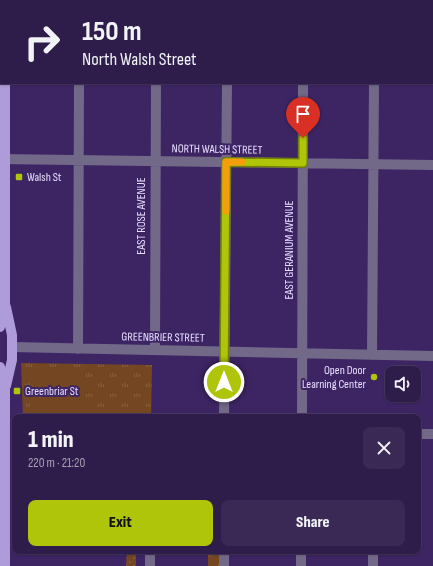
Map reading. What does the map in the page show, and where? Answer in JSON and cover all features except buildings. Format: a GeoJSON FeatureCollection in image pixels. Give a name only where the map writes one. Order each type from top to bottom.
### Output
{"type":"FeatureCollection","features":[{"type":"Feature","properties":{"kind":"main road"},"geometry":{"type":"LineString","coordinates":[[5,390],[12,360],[12,335],[5,304],[2,159],[6,84]]}},
{"type":"Feature","properties":{"kind":"main road"},"geometry":{"type":"LineString","coordinates":[[0,327],[5,304]]}},
{"type":"Feature","properties":{"kind":"main road"},"geometry":{"type":"LineString","coordinates":[[0,367],[5,390],[5,566]]}},
{"type":"Feature","properties":{"kind":"street"},"geometry":{"type":"LineString","coordinates":[[78,349],[79,84]]}},
{"type":"Feature","properties":{"kind":"street","name":"EAST ROSE AVENUE"},"geometry":{"type":"LineString","coordinates":[[155,350],[156,84]]}},
{"type":"Feature","properties":{"kind":"street"},"geometry":{"type":"LineString","coordinates":[[224,414],[226,84]]}},
{"type":"Feature","properties":{"kind":"street","name":"EAST GERANIUM AVENUE"},"geometry":{"type":"LineString","coordinates":[[302,414],[303,84]]}},
{"type":"Feature","properties":{"kind":"street"},"geometry":{"type":"LineString","coordinates":[[372,355],[374,84]]}},
{"type":"Feature","properties":{"kind":"street","name":"NORTH WALSH STREET"},"geometry":{"type":"LineString","coordinates":[[2,159],[433,165]]}},
{"type":"Feature","properties":{"kind":"street","name":"GREENBRIER STREET"},"geometry":{"type":"LineString","coordinates":[[12,347],[433,356]]}},
{"type":"Feature","properties":{"kind":"street"},"geometry":{"type":"LineString","coordinates":[[421,434],[433,434]]}},
{"type":"Feature","properties":{"kind":"street"},"geometry":{"type":"LineString","coordinates":[[150,554],[150,566]]}},
{"type":"Feature","properties":{"kind":"street"},"geometry":{"type":"LineString","coordinates":[[224,554],[224,566]]}},
{"type":"Feature","properties":{"kind":"street"},"geometry":{"type":"LineString","coordinates":[[301,554],[301,566]]}},
{"type":"Feature","properties":{"kind":"street"},"geometry":{"type":"LineString","coordinates":[[373,554],[373,566]]}},
{"type":"Feature","properties":{"kind":"green space"},"geometry":{"type":"Polygon","coordinates":[[[21,363],[152,365],[151,414],[23,414],[21,363]]]}},
{"type":"Feature","properties":{"kind":"green space"},"geometry":{"type":"Polygon","coordinates":[[[37,368],[84,368],[85,400],[77,414],[30,414],[30,375],[37,368]]]}},
{"type":"Feature","properties":{"kind":"green space"},"geometry":{"type":"Polygon","coordinates":[[[127,554],[136,554],[136,566],[126,566],[127,554]]]}},
{"type":"Feature","properties":{"kind":"green space"},"geometry":{"type":"Polygon","coordinates":[[[208,554],[220,554],[220,566],[208,566],[208,554]]]}},
{"type":"Feature","properties":{"kind":"slow traffic"},"geometry":{"type":"LineString","coordinates":[[226,211],[226,162],[242,162]]}},
{"type":"Feature","properties":{"kind":"place","name":"Walsh St"},"geometry":{"type":"Point","coordinates":[19,177]}},
{"type":"Feature","properties":{"kind":"place","name":"Open Door Learning Center"},"geometry":{"type":"Point","coordinates":[374,377]}},
{"type":"Feature","properties":{"kind":"place","name":"Greenbriar St"},"geometry":{"type":"Point","coordinates":[17,391]}},
{"type":"Feature","properties":{"kind":"route"},"geometry":{"type":"LineString","coordinates":[[224,382],[226,162],[303,163],[303,138]]}}]}
